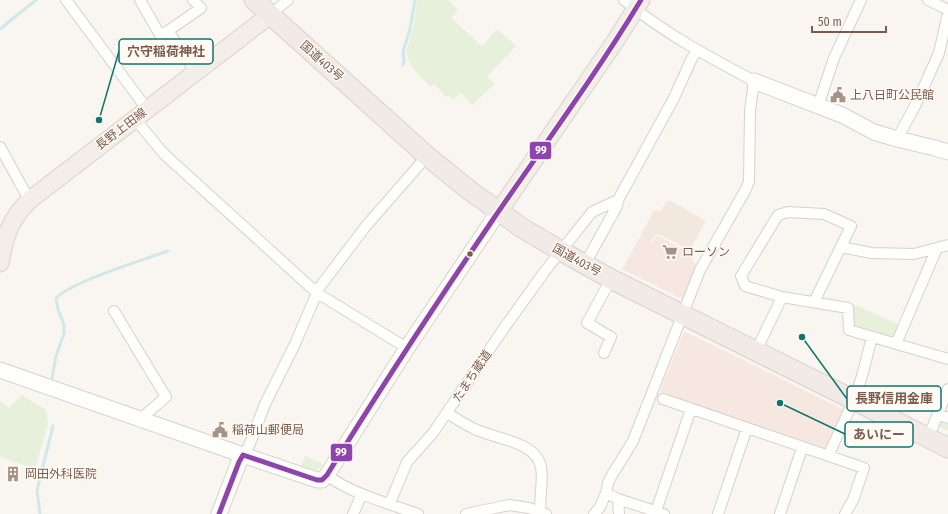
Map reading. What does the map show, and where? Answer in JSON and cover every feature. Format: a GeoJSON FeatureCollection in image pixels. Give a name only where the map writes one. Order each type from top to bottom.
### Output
{"type":"FeatureCollection","features":[{"type":"Feature","properties":{"kind":"highway","name":"国道403号"},"geometry":{"type":"LineString","coordinates":[[254,0],[427,156],[469,190],[522,228],[611,279],[948,448]]}},
{"type":"Feature","properties":{"kind":"main road"},"geometry":{"type":"LineString","coordinates":[[499,211],[616,40],[633,3]]}},
{"type":"Feature","properties":{"kind":"main road","name":"長野上田線"},"geometry":{"type":"LineString","coordinates":[[0,263],[4,242],[11,224],[17,213],[31,198],[270,15]]}},
{"type":"Feature","properties":{"kind":"street"},"geometry":{"type":"LineString","coordinates":[[66,0],[141,114],[164,154],[317,293],[407,348]]}},
{"type":"Feature","properties":{"kind":"street"},"geometry":{"type":"LineString","coordinates":[[140,0],[160,35],[168,32],[201,8],[193,0]]}},
{"type":"Feature","properties":{"kind":"street"},"geometry":{"type":"LineString","coordinates":[[270,15],[288,0]]}},
{"type":"Feature","properties":{"kind":"street"},"geometry":{"type":"LineString","coordinates":[[818,106],[834,58],[861,0]]}},
{"type":"Feature","properties":{"kind":"street"},"geometry":{"type":"LineString","coordinates":[[928,0],[948,10]]}},
{"type":"Feature","properties":{"kind":"street"},"geometry":{"type":"LineString","coordinates":[[633,3],[697,50],[754,81],[842,115],[874,132],[948,152]]}},
{"type":"Feature","properties":{"kind":"street"},"geometry":{"type":"LineString","coordinates":[[897,139],[916,104],[939,53],[948,13]]}},
{"type":"Feature","properties":{"kind":"street"},"geometry":{"type":"LineString","coordinates":[[168,32],[196,72]]}},
{"type":"Feature","properties":{"kind":"street"},"geometry":{"type":"LineString","coordinates":[[585,264],[674,98],[697,50]]}},
{"type":"Feature","properties":{"kind":"street"},"geometry":{"type":"LineString","coordinates":[[594,514],[600,507],[612,475],[633,440],[700,270],[746,189],[749,181],[750,111],[754,81]]}},
{"type":"Feature","properties":{"kind":"street"},"geometry":{"type":"LineString","coordinates":[[0,147],[26,194],[31,198]]}},
{"type":"Feature","properties":{"kind":"street"},"geometry":{"type":"LineString","coordinates":[[219,514],[239,462],[249,446],[265,404],[295,344],[319,288],[366,226],[427,156]]}},
{"type":"Feature","properties":{"kind":"street","name":"たまち蔵道"},"geometry":{"type":"LineString","coordinates":[[390,503],[407,462],[422,446],[447,413],[502,332],[561,251],[592,212],[618,200]]}},
{"type":"Feature","properties":{"kind":"street"},"geometry":{"type":"LineString","coordinates":[[0,370],[243,455],[317,480],[322,480],[327,475],[407,348],[499,211]]}},
{"type":"Feature","properties":{"kind":"street"},"geometry":{"type":"LineString","coordinates":[[814,302],[851,226],[824,214],[788,212],[778,215],[741,276],[745,286],[782,297],[848,308],[849,330],[872,338],[948,359]]}},
{"type":"Feature","properties":{"kind":"street"},"geometry":{"type":"LineString","coordinates":[[841,247],[871,253],[914,254],[948,245]]}},
{"type":"Feature","properties":{"kind":"street"},"geometry":{"type":"LineString","coordinates":[[896,344],[937,248]]}},
{"type":"Feature","properties":{"kind":"street"},"geometry":{"type":"LineString","coordinates":[[604,353],[611,337],[587,323],[611,279]]}},
{"type":"Feature","properties":{"kind":"street"},"geometry":{"type":"LineString","coordinates":[[756,351],[782,297]]}},
{"type":"Feature","properties":{"kind":"street"},"geometry":{"type":"LineString","coordinates":[[114,311],[166,397],[146,414],[144,420]]}},
{"type":"Feature","properties":{"kind":"street"},"geometry":{"type":"LineString","coordinates":[[828,456],[854,400],[872,338]]}},
{"type":"Feature","properties":{"kind":"street"},"geometry":{"type":"LineString","coordinates":[[928,438],[948,389]]}},
{"type":"Feature","properties":{"kind":"street"},"geometry":{"type":"LineString","coordinates":[[663,399],[802,448],[864,468],[853,500],[845,514]]}},
{"type":"Feature","properties":{"kind":"street"},"geometry":{"type":"LineString","coordinates":[[606,493],[618,499],[660,513],[691,409]]}},
{"type":"Feature","properties":{"kind":"street"},"geometry":{"type":"LineString","coordinates":[[447,413],[476,430],[502,438],[532,451],[539,461],[541,469],[543,513],[509,505],[466,514]]}},
{"type":"Feature","properties":{"kind":"street"},"geometry":{"type":"LineString","coordinates":[[938,414],[948,418]]}},
{"type":"Feature","properties":{"kind":"street"},"geometry":{"type":"LineString","coordinates":[[718,514],[747,428]]}},
{"type":"Feature","properties":{"kind":"street"},"geometry":{"type":"LineString","coordinates":[[780,514],[802,448]]}},
{"type":"Feature","properties":{"kind":"street"},"geometry":{"type":"LineString","coordinates":[[327,475],[333,480],[362,494],[418,514]]}},
{"type":"Feature","properties":{"kind":"street"},"geometry":{"type":"LineString","coordinates":[[353,514],[362,494]]}},
{"type":"Feature","properties":{"kind":"street"},"geometry":{"type":"LineString","coordinates":[[618,499],[619,514]]}},
{"type":"Feature","properties":{"kind":"shaded area"},"geometry":{"type":"Polygon","coordinates":[[[671,201],[706,221],[690,250],[659,234],[653,237],[651,242],[640,237],[654,210],[660,212],[666,202],[671,201]]]}},
{"type":"Feature","properties":{"kind":"shaded area"},"geometry":{"type":"Polygon","coordinates":[[[658,236],[687,251],[686,253],[698,267],[684,300],[622,269],[640,237],[652,243],[658,236]]]}},
{"type":"Feature","properties":{"kind":"shaded area"},"geometry":{"type":"Polygon","coordinates":[[[684,331],[844,410],[825,448],[822,449],[660,392],[684,331]]]}},
{"type":"Feature","properties":{"kind":"green space"},"geometry":{"type":"Polygon","coordinates":[[[417,0],[448,0],[458,10],[451,18],[482,46],[497,29],[516,46],[487,77],[495,84],[472,105],[461,93],[453,100],[449,95],[446,97],[435,84],[430,87],[412,67],[406,53],[413,27],[417,0]]]}},
{"type":"Feature","properties":{"kind":"green space"},"geometry":{"type":"Polygon","coordinates":[[[853,304],[900,325],[895,337],[892,338],[856,327],[852,322],[853,304]]]}},
{"type":"Feature","properties":{"kind":"green space"},"geometry":{"type":"Polygon","coordinates":[[[22,395],[46,410],[48,424],[35,469],[0,457],[0,402],[1,401],[9,408],[22,395]]]}},
{"type":"Feature","properties":{"kind":"green space"},"geometry":{"type":"Polygon","coordinates":[[[943,419],[948,422],[948,431],[937,426],[940,420],[943,419]]]}},
{"type":"Feature","properties":{"kind":"green space"},"geometry":{"type":"Polygon","coordinates":[[[305,456],[323,464],[316,470],[301,466],[305,456]]]}},
{"type":"Feature","properties":{"kind":"waterway"},"geometry":{"type":"LineString","coordinates":[[0,29],[36,0]]}},
{"type":"Feature","properties":{"kind":"waterway"},"geometry":{"type":"LineString","coordinates":[[403,65],[403,52],[410,29],[415,0]]}},
{"type":"Feature","properties":{"kind":"waterway"},"geometry":{"type":"LineString","coordinates":[[52,378],[56,356],[64,334],[64,325],[58,309],[56,298],[69,289],[93,278],[168,251]]}},
{"type":"Feature","properties":{"kind":"waterway"},"geometry":{"type":"LineString","coordinates":[[40,514],[37,490],[53,426]]}},
{"type":"Feature","properties":{"kind":"transit line","name":"99"},"geometry":{"type":"LineString","coordinates":[[219,514],[243,455],[317,480],[322,480],[327,475],[429,316],[492,221],[587,84],[641,0]]}},
{"type":"Feature","properties":{"kind":"place","name":"上八日町公民館"},"geometry":{"type":"Point","coordinates":[838,95]}},
{"type":"Feature","properties":{"kind":"place","name":"穴守稲荷神社"},"geometry":{"type":"Point","coordinates":[99,120]}},
{"type":"Feature","properties":{"kind":"place","name":"ローソン"},"geometry":{"type":"Point","coordinates":[670,252]}},
{"type":"Feature","properties":{"kind":"place","name":"長野信用金庫"},"geometry":{"type":"Point","coordinates":[802,337]}},
{"type":"Feature","properties":{"kind":"place","name":"あいにー"},"geometry":{"type":"Point","coordinates":[780,403]}},
{"type":"Feature","properties":{"kind":"place","name":"稲荷山郵便局"},"geometry":{"type":"Point","coordinates":[220,430]}},
{"type":"Feature","properties":{"kind":"place","name":"岡田外科医院"},"geometry":{"type":"Point","coordinates":[13,474]}}]}
